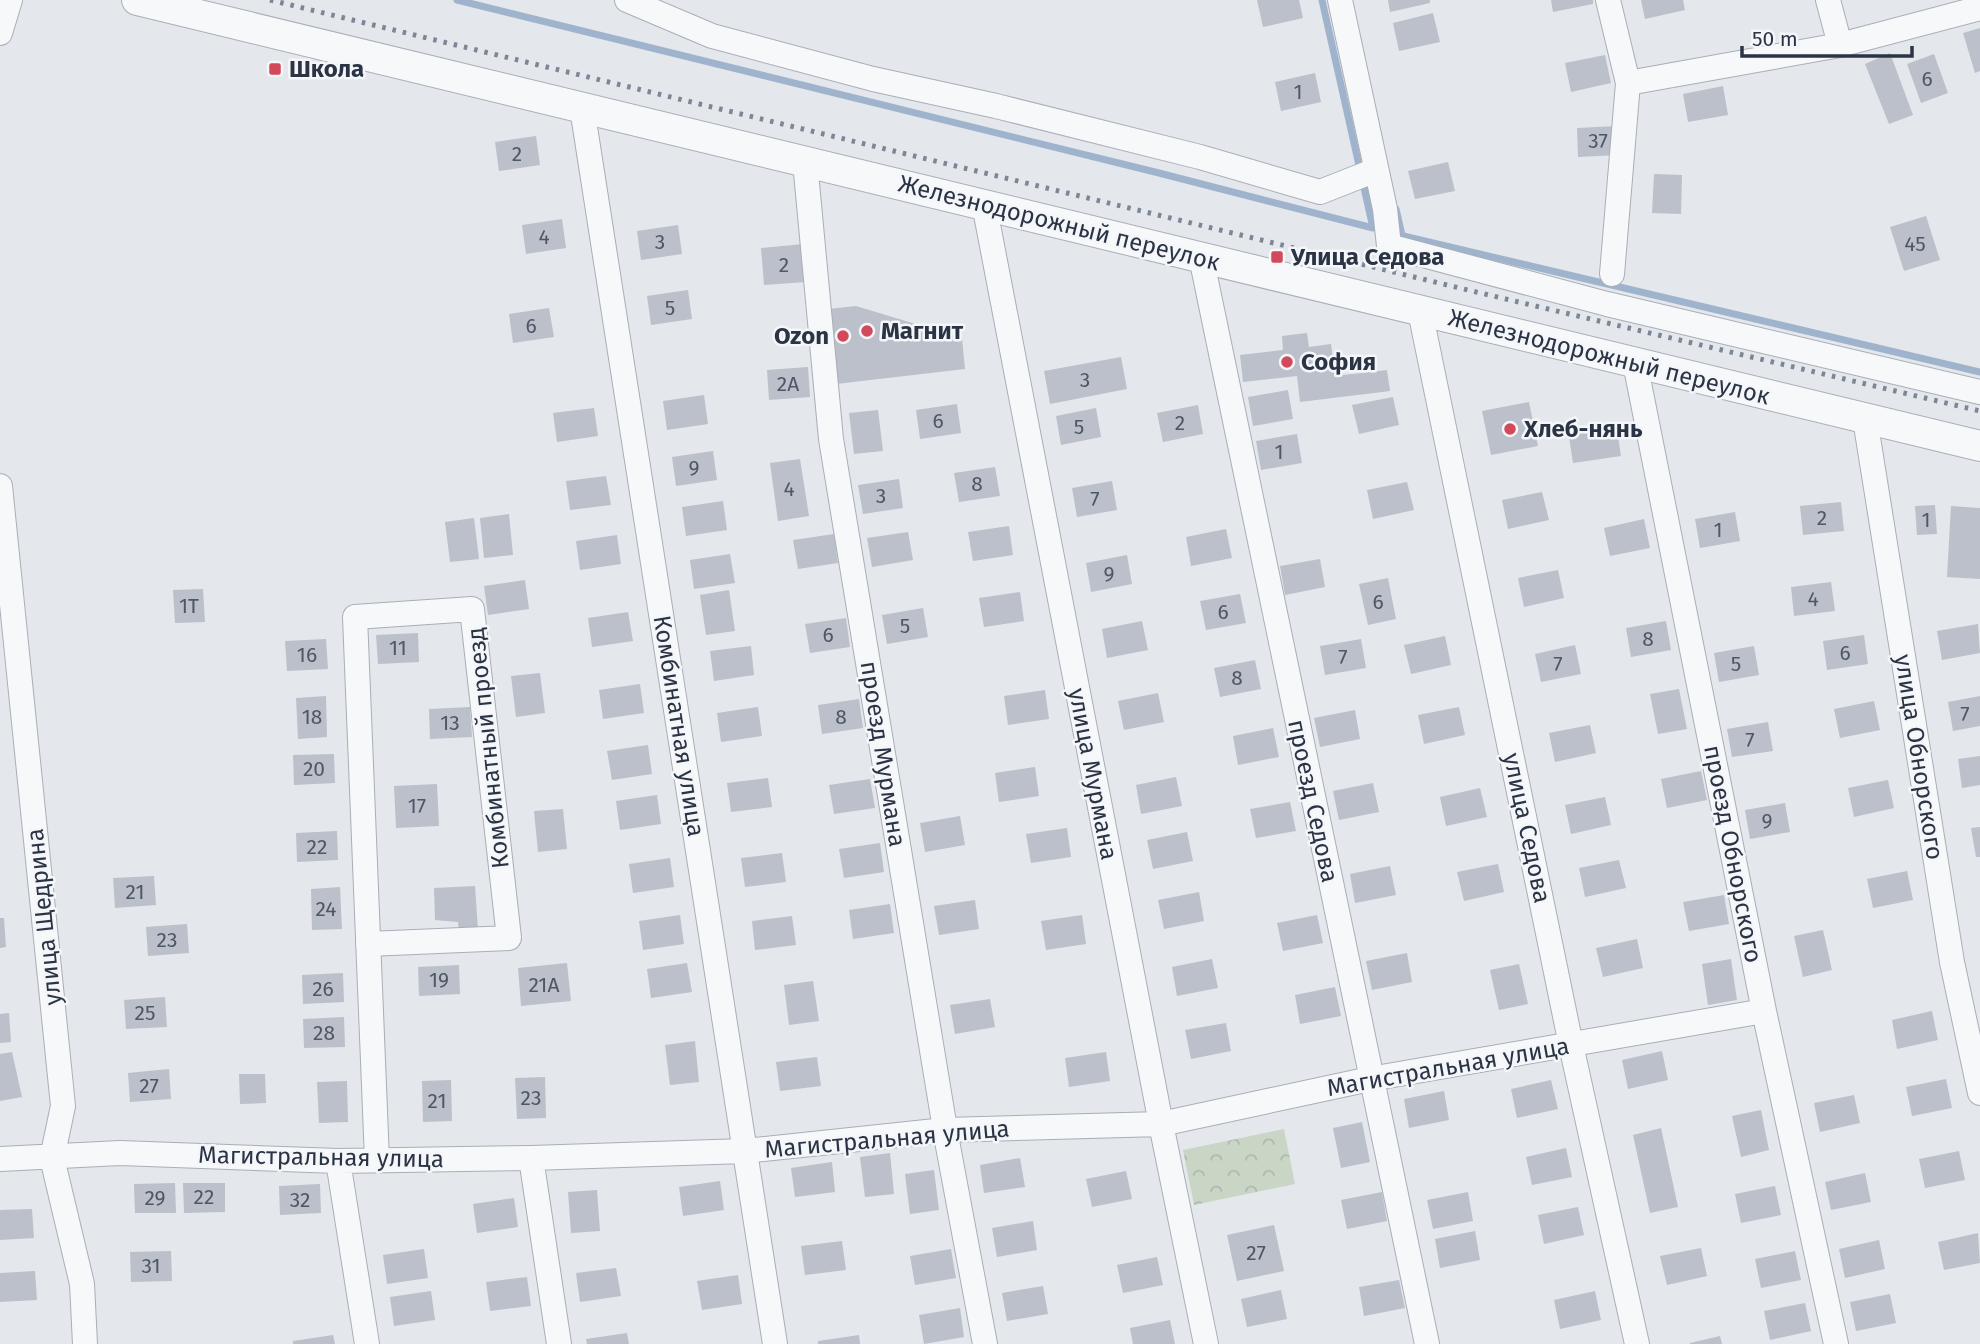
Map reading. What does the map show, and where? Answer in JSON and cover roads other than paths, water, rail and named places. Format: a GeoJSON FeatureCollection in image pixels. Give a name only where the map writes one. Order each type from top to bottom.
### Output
{"type":"FeatureCollection","features":[{"type":"Feature","properties":{"kind":"street"},"geometry":{"type":"LineString","coordinates":[[0,33],[10,0]]}},
{"type":"Feature","properties":{"kind":"street","name":"Железнодорожный переулок"},"geometry":{"type":"LineString","coordinates":[[137,0],[1980,446]]}},
{"type":"Feature","properties":{"kind":"street"},"geometry":{"type":"LineString","coordinates":[[627,0],[712,36],[873,79],[996,106],[1179,152],[1320,192],[1376,170]]}},
{"type":"Feature","properties":{"kind":"street"},"geometry":{"type":"LineString","coordinates":[[1339,0],[1385,209],[1389,246],[1607,304],[1980,392]]}},
{"type":"Feature","properties":{"kind":"street"},"geometry":{"type":"LineString","coordinates":[[1608,0],[1628,83],[1612,274]]}},
{"type":"Feature","properties":{"kind":"street"},"geometry":{"type":"LineString","coordinates":[[1828,0],[1840,45]]}},
{"type":"Feature","properties":{"kind":"street"},"geometry":{"type":"LineString","coordinates":[[1628,83],[1840,45],[1980,8]]}},
{"type":"Feature","properties":{"kind":"street","name":"Комбинатная улица"},"geometry":{"type":"LineString","coordinates":[[582,108],[775,1344]]}},
{"type":"Feature","properties":{"kind":"street","name":"проезд Мурмана"},"geometry":{"type":"LineString","coordinates":[[805,162],[831,439],[945,1130],[985,1344]]}},
{"type":"Feature","properties":{"kind":"street","name":"улица Мурмана"},"geometry":{"type":"LineString","coordinates":[[984,204],[1161,1124],[1206,1344]]}},
{"type":"Feature","properties":{"kind":"street","name":"проезд Седова"},"geometry":{"type":"LineString","coordinates":[[1201,257],[1427,1344]]}},
{"type":"Feature","properties":{"kind":"street","name":"улица Седова"},"geometry":{"type":"LineString","coordinates":[[1420,311],[1571,1045],[1637,1344]]}},
{"type":"Feature","properties":{"kind":"street","name":"проезд Обнорского"},"geometry":{"type":"LineString","coordinates":[[1635,363],[1764,1011],[1836,1344]]}},
{"type":"Feature","properties":{"kind":"street","name":"улица Обнорского"},"geometry":{"type":"LineString","coordinates":[[1865,419],[1952,962],[1980,1093]]}},
{"type":"Feature","properties":{"kind":"street","name":"улица Щедрина"},"geometry":{"type":"LineString","coordinates":[[0,486],[63,1106],[52,1158],[82,1284],[85,1344]]}},
{"type":"Feature","properties":{"kind":"street","name":"Комбинатный проезд"},"geometry":{"type":"LineString","coordinates":[[368,944],[509,938],[472,609],[355,617],[368,944],[377,1160]]}},
{"type":"Feature","properties":{"kind":"street","name":"Магистральная улица"},"geometry":{"type":"LineString","coordinates":[[0,1159],[120,1153],[338,1161],[531,1158],[745,1151],[945,1130],[1161,1124],[1370,1079],[1764,1011]]}},
{"type":"Feature","properties":{"kind":"street"},"geometry":{"type":"LineString","coordinates":[[531,1158],[559,1344]]}},
{"type":"Feature","properties":{"kind":"street"},"geometry":{"type":"LineString","coordinates":[[338,1161],[368,1344]]}},
{"type":"Feature","properties":{"kind":"waterway"},"geometry":{"type":"LineString","coordinates":[[457,0],[1373,228],[1322,0]]}},
{"type":"Feature","properties":{"kind":"waterway"},"geometry":{"type":"LineString","coordinates":[[1396,209],[1402,235]]}},
{"type":"Feature","properties":{"kind":"waterway"},"geometry":{"type":"LineString","coordinates":[[1395,234],[1980,372]]}},
{"type":"Feature","properties":{"kind":"railway"},"geometry":{"type":"LineString","coordinates":[[270,0],[1980,411]]}},
{"type":"Feature","properties":{"kind":"place","name":"Школа"},"geometry":{"type":"Point","coordinates":[275,69]}},
{"type":"Feature","properties":{"kind":"place","name":"Улица Седова"},"geometry":{"type":"Point","coordinates":[1277,257]}},
{"type":"Feature","properties":{"kind":"place","name":"Магнит"},"geometry":{"type":"Point","coordinates":[867,331]}},
{"type":"Feature","properties":{"kind":"place","name":"Ozon"},"geometry":{"type":"Point","coordinates":[843,336]}},
{"type":"Feature","properties":{"kind":"place","name":"София"},"geometry":{"type":"Point","coordinates":[1287,362]}},
{"type":"Feature","properties":{"kind":"place","name":"Хлеб-нянь"},"geometry":{"type":"Point","coordinates":[1510,429]}}]}
